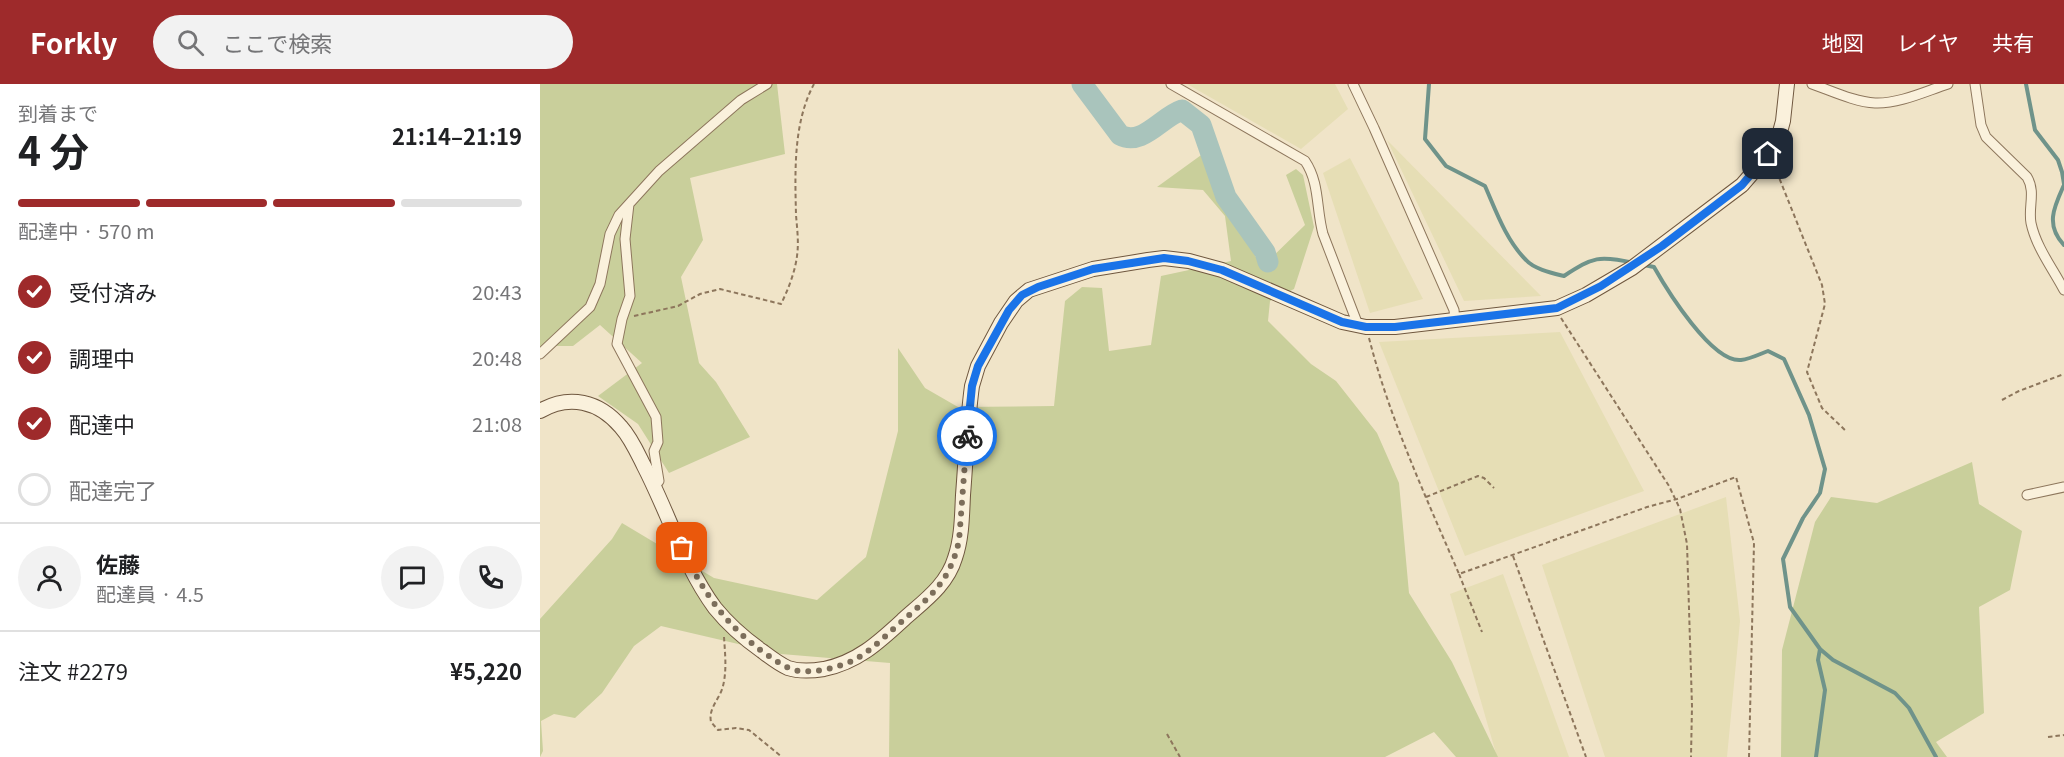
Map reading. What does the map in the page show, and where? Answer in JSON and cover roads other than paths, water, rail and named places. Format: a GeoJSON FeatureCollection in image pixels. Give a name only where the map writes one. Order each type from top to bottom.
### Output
{"type":"FeatureCollection","features":[{"type":"Feature","properties":{"kind":"street"},"geometry":{"type":"LineString","coordinates":[[540,354],[590,307],[600,284],[610,234],[619,215],[658,171],[741,100],[767,84]]}},
{"type":"Feature","properties":{"kind":"street"},"geometry":{"type":"LineString","coordinates":[[1172,84],[1305,161],[1315,179],[1318,219],[1323,234],[1362,326]]}},
{"type":"Feature","properties":{"kind":"street"},"geometry":{"type":"LineString","coordinates":[[1353,84],[1449,299],[1455,320]]}},
{"type":"Feature","properties":{"kind":"street"},"geometry":{"type":"LineString","coordinates":[[540,411],[569,400],[587,403],[614,419],[630,438],[655,486],[692,569],[716,608],[730,624],[753,645],[786,667],[796,670],[819,670],[841,665],[861,656],[936,591],[951,569],[959,541],[970,400],[975,376],[992,339],[1009,310],[1029,290],[1093,269],[1164,258],[1188,261],[1222,270],[1342,322],[1362,326],[1395,327],[1557,308],[1586,295],[1632,268],[1742,185],[1768,154],[1780,132],[1787,84]]}},
{"type":"Feature","properties":{"kind":"street"},"geometry":{"type":"LineString","coordinates":[[1812,84],[1863,101],[1877,103],[1908,97],[1948,84]]}},
{"type":"Feature","properties":{"kind":"street"},"geometry":{"type":"LineString","coordinates":[[1975,84],[1981,124],[1986,137],[2027,177],[2031,184],[2030,221],[2035,236],[2064,290]]}},
{"type":"Feature","properties":{"kind":"street"},"geometry":{"type":"LineString","coordinates":[[629,204],[625,239],[630,296],[622,317],[617,344],[657,417],[658,442],[654,451],[659,481],[655,486]]}},
{"type":"Feature","properties":{"kind":"street"},"geometry":{"type":"LineString","coordinates":[[2027,495],[2064,487]]}},
{"type":"Feature","properties":{"kind":"waterway"},"geometry":{"type":"LineString","coordinates":[[1082,84],[1120,135],[1128,138],[1144,134],[1182,110],[1201,125],[1226,197],[1265,252],[1268,262]]}},
{"type":"Feature","properties":{"kind":"waterway"},"geometry":{"type":"LineString","coordinates":[[1429,84],[1425,139],[1446,166],[1485,186],[1507,234],[1529,263],[1564,276],[1597,259],[1634,263]]}},
{"type":"Feature","properties":{"kind":"waterway"},"geometry":{"type":"LineString","coordinates":[[2026,84],[2035,130],[2058,160],[2064,184]]}},
{"type":"Feature","properties":{"kind":"waterway"},"geometry":{"type":"LineString","coordinates":[[2064,185],[2053,216],[2058,238],[2064,245]]}},
{"type":"Feature","properties":{"kind":"waterway"},"geometry":{"type":"LineString","coordinates":[[1644,265],[1654,267],[1692,323],[1717,350],[1729,358],[1741,360],[1768,351],[1784,359],[1809,415],[1825,469],[1820,493],[1803,518],[1783,559],[1790,607],[1820,649],[1833,660],[1895,693],[1909,708],[1936,757]]}},
{"type":"Feature","properties":{"kind":"waterway"},"geometry":{"type":"LineString","coordinates":[[1816,757],[1825,690],[1818,660],[1820,649]]}}]}
